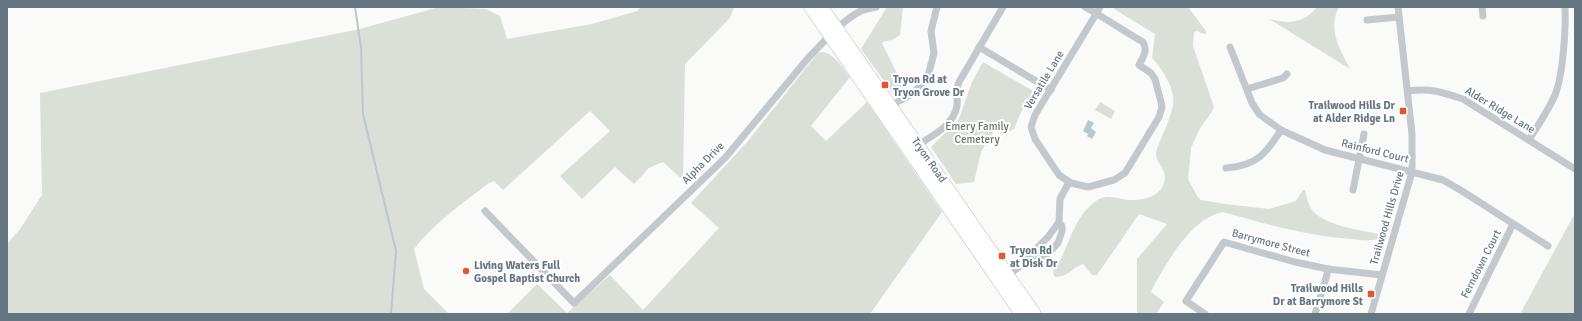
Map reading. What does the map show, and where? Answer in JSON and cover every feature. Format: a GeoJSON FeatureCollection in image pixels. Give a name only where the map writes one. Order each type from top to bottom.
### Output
{"type":"FeatureCollection","features":[{"type":"Feature","properties":{"kind":"main road","name":"Tryon Road"},"geometry":{"type":"LineString","coordinates":[[810,7],[834,32],[890,106],[1035,314]]}},
{"type":"Feature","properties":{"kind":"main road","name":"Tryon Road"},"geometry":{"type":"LineString","coordinates":[[822,7],[834,32],[1021,314]]}},
{"type":"Feature","properties":{"kind":"street","name":"Alpha Drive"},"geometry":{"type":"LineString","coordinates":[[484,211],[574,303],[725,158],[809,56],[834,32],[857,14],[876,7]]}},
{"type":"Feature","properties":{"kind":"street"},"geometry":{"type":"LineString","coordinates":[[890,106],[914,93],[928,76],[934,53],[931,32],[937,7]]}},
{"type":"Feature","properties":{"kind":"street"},"geometry":{"type":"LineString","coordinates":[[918,145],[942,129],[950,121],[957,105],[956,90],[958,84],[1003,7]]}},
{"type":"Feature","properties":{"kind":"street"},"geometry":{"type":"LineString","coordinates":[[1008,275],[1026,262],[1041,258],[1055,246],[1060,239],[1062,226],[1059,222],[1060,199],[1069,182],[1078,186],[1088,187],[1110,181],[1125,173],[1158,117],[1162,107],[1154,76],[1139,65],[1146,52],[1146,47],[1143,42],[1085,7]]}},
{"type":"Feature","properties":{"kind":"street","name":"Versatile Lane"},"geometry":{"type":"LineString","coordinates":[[1069,182],[1058,172],[1035,139],[1032,130],[1033,120],[1100,7]]}},
{"type":"Feature","properties":{"kind":"street","name":"Trailwood Hills Drive"},"geometry":{"type":"LineString","coordinates":[[1371,314],[1412,172],[1412,134],[1398,7]]}},
{"type":"Feature","properties":{"kind":"street"},"geometry":{"type":"LineString","coordinates":[[1482,7],[1483,16]]}},
{"type":"Feature","properties":{"kind":"street"},"geometry":{"type":"LineString","coordinates":[[1529,140],[1547,112],[1556,93],[1561,73],[1566,19],[1565,7]]}},
{"type":"Feature","properties":{"kind":"street"},"geometry":{"type":"LineString","coordinates":[[1367,20],[1399,17]]}},
{"type":"Feature","properties":{"kind":"street"},"geometry":{"type":"LineString","coordinates":[[979,47],[1051,90]]}},
{"type":"Feature","properties":{"kind":"street","name":"Rainford Court"},"geometry":{"type":"LineString","coordinates":[[1230,47],[1252,103],[1259,114],[1281,130],[1325,150],[1443,180],[1548,246]]}},
{"type":"Feature","properties":{"kind":"street"},"geometry":{"type":"LineString","coordinates":[[1247,90],[1283,78],[1287,74]]}},
{"type":"Feature","properties":{"kind":"street","name":"Alder Ridge Lane"},"geometry":{"type":"LineString","coordinates":[[1408,91],[1423,89],[1442,92],[1463,99],[1575,169]]}},
{"type":"Feature","properties":{"kind":"street"},"geometry":{"type":"LineString","coordinates":[[1226,168],[1240,167],[1252,163],[1266,153],[1281,130]]}},
{"type":"Feature","properties":{"kind":"street"},"geometry":{"type":"LineString","coordinates":[[1353,190],[1364,134]]}},
{"type":"Feature","properties":{"kind":"street"},"geometry":{"type":"LineString","coordinates":[[1026,262],[1030,255],[1048,237],[1059,222]]}},
{"type":"Feature","properties":{"kind":"street","name":"Ferndown Court"},"geometry":{"type":"LineString","coordinates":[[1468,314],[1514,224]]}},
{"type":"Feature","properties":{"kind":"street","name":"Barrymore Street"},"geometry":{"type":"LineString","coordinates":[[1205,314],[1186,301],[1224,242],[1295,262],[1328,269],[1382,275]]}},
{"type":"Feature","properties":{"kind":"street"},"geometry":{"type":"LineString","coordinates":[[1315,314],[1328,269]]}},
{"type":"Feature","properties":{"kind":"green space"},"geometry":{"type":"Polygon","coordinates":[[[439,7],[486,9],[500,16],[507,39],[592,24],[637,11],[641,7],[734,7],[730,18],[685,64],[683,180],[663,162],[649,168],[634,184],[615,167],[582,199],[560,176],[610,131],[590,111],[503,190],[494,181],[489,183],[440,222],[414,249],[424,289],[449,314],[7,314],[7,244],[20,229],[42,195],[40,93],[360,29],[439,7]]]}},
{"type":"Feature","properties":{"kind":"green space"},"geometry":{"type":"Polygon","coordinates":[[[887,7],[903,7],[900,35],[892,40],[882,43],[905,90],[892,92],[861,49],[887,7]]]}},
{"type":"Feature","properties":{"kind":"green space"},"geometry":{"type":"Polygon","coordinates":[[[1115,7],[1188,7],[1206,31],[1206,34],[1197,31],[1194,32],[1193,46],[1214,107],[1200,128],[1191,148],[1188,179],[1197,196],[1201,200],[1269,209],[1296,201],[1303,190],[1305,190],[1310,206],[1319,216],[1335,224],[1379,234],[1382,237],[1375,240],[1367,240],[1319,235],[1287,229],[1223,212],[1211,216],[1201,223],[1173,253],[1151,292],[1164,302],[1156,314],[1137,314],[1137,259],[1167,224],[1139,214],[1097,275],[1092,275],[1083,264],[1060,277],[1054,276],[1053,271],[1059,262],[1081,216],[1096,201],[1105,197],[1126,200],[1143,199],[1158,192],[1164,183],[1165,173],[1157,159],[1156,152],[1172,111],[1172,93],[1164,73],[1152,58],[1155,34],[1114,9],[1115,7]]]}},
{"type":"Feature","properties":{"kind":"green space"},"geometry":{"type":"Polygon","coordinates":[[[1317,7],[1339,7],[1334,23],[1336,39],[1350,69],[1269,19],[1283,22],[1301,20],[1312,13],[1317,7]]]}},
{"type":"Feature","properties":{"kind":"green space"},"geometry":{"type":"Polygon","coordinates":[[[825,52],[834,57],[850,77],[811,126],[826,141],[867,102],[942,212],[870,314],[507,314],[537,284],[567,313],[610,275],[643,310],[719,228],[691,203],[748,141],[817,54],[825,52]]]}},
{"type":"Feature","properties":{"kind":"green space","name":"Emery Family Cemetery"},"geometry":{"type":"Polygon","coordinates":[[[983,62],[1035,92],[1021,112],[1014,129],[1003,134],[997,126],[981,152],[974,182],[956,184],[931,147],[959,119],[972,82],[983,62]]]}},
{"type":"Feature","properties":{"kind":"green space"},"geometry":{"type":"Polygon","coordinates":[[[1100,102],[1115,111],[1111,119],[1095,110],[1100,102]]]}},
{"type":"Feature","properties":{"kind":"green space"},"geometry":{"type":"Polygon","coordinates":[[[1575,213],[1575,314],[1520,314],[1575,213]]]}},
{"type":"Feature","properties":{"kind":"shaded area"},"geometry":{"type":"Polygon","coordinates":[[[1088,120],[1094,123],[1091,128],[1096,132],[1092,139],[1083,131],[1088,120]]]}},
{"type":"Feature","properties":{"kind":"waterway"},"geometry":{"type":"LineString","coordinates":[[355,7],[361,48],[363,114],[396,251],[391,314]]}},
{"type":"Feature","properties":{"kind":"place","name":"Tryon Rd at Tryon Grove Dr"},"geometry":{"type":"Point","coordinates":[885,85]}},
{"type":"Feature","properties":{"kind":"place","name":"Trailwood Hills Dr at Alder Ridge Ln"},"geometry":{"type":"Point","coordinates":[1403,111]}},
{"type":"Feature","properties":{"kind":"place","name":"Tryon Rd at Disk Dr"},"geometry":{"type":"Point","coordinates":[1002,256]}},
{"type":"Feature","properties":{"kind":"place","name":"Living Waters Full Gospel Baptist Church"},"geometry":{"type":"Point","coordinates":[466,271]}},
{"type":"Feature","properties":{"kind":"place","name":"Trailwood Hills Dr at Barrymore St"},"geometry":{"type":"Point","coordinates":[1371,294]}}]}
